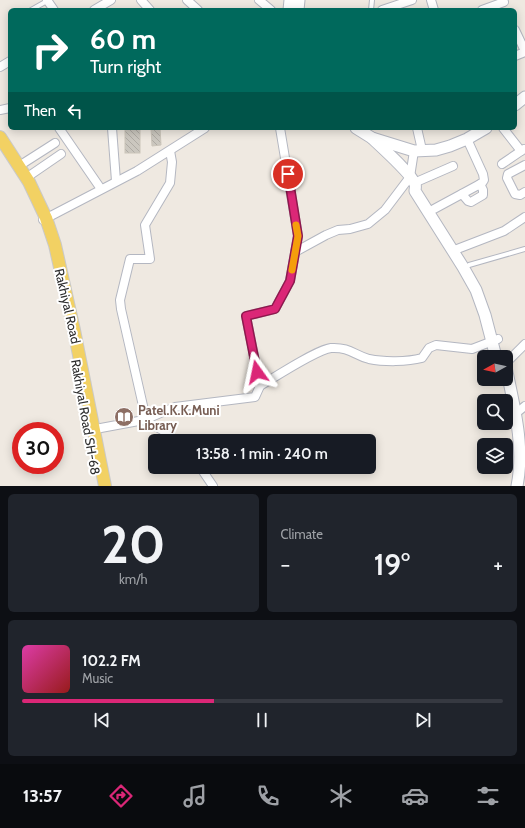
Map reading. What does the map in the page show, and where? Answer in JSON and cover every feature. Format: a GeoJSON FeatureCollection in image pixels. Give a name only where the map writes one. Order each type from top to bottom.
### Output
{"type":"FeatureCollection","features":[{"type":"Feature","properties":{"kind":"main road","name":"Rakhiyal Road"},"geometry":{"type":"LineString","coordinates":[[0,137],[26,178],[55,245],[72,322],[91,430],[105,486]]}},
{"type":"Feature","properties":{"kind":"main road"},"geometry":{"type":"LineString","coordinates":[[0,147],[44,219]]}},
{"type":"Feature","properties":{"kind":"main road","name":"Rakhiyal Road SH-68"},"geometry":{"type":"LineString","coordinates":[[91,430],[98,486]]}},
{"type":"Feature","properties":{"kind":"street"},"geometry":{"type":"LineString","coordinates":[[99,8],[111,0]]}},
{"type":"Feature","properties":{"kind":"street"},"geometry":{"type":"LineString","coordinates":[[141,0],[148,8]]}},
{"type":"Feature","properties":{"kind":"street"},"geometry":{"type":"LineString","coordinates":[[187,0],[196,8]]}},
{"type":"Feature","properties":{"kind":"street"},"geometry":{"type":"LineString","coordinates":[[259,0],[269,8]]}},
{"type":"Feature","properties":{"kind":"street"},"geometry":{"type":"LineString","coordinates":[[388,8],[412,0]]}},
{"type":"Feature","properties":{"kind":"street"},"geometry":{"type":"LineString","coordinates":[[490,8],[505,4]]}},
{"type":"Feature","properties":{"kind":"street"},"geometry":{"type":"LineString","coordinates":[[517,34],[525,52]]}},
{"type":"Feature","properties":{"kind":"street"},"geometry":{"type":"LineString","coordinates":[[517,103],[525,97]]}},
{"type":"Feature","properties":{"kind":"street"},"geometry":{"type":"LineString","coordinates":[[60,130],[101,189]]}},
{"type":"Feature","properties":{"kind":"street"},"geometry":{"type":"LineString","coordinates":[[112,130],[116,181]]}},
{"type":"Feature","properties":{"kind":"street"},"geometry":{"type":"LineString","coordinates":[[44,219],[116,181],[137,172],[202,130]]}},
{"type":"Feature","properties":{"kind":"street"},"geometry":{"type":"LineString","coordinates":[[260,386],[246,316],[275,309],[290,281],[298,236],[280,130]]}},
{"type":"Feature","properties":{"kind":"street"},"geometry":{"type":"LineString","coordinates":[[359,130],[372,138],[392,157],[413,181],[420,186],[434,209],[476,290],[500,350]]}},
{"type":"Feature","properties":{"kind":"street"},"geometry":{"type":"LineString","coordinates":[[417,130],[418,150],[413,181],[416,191],[455,250],[469,265],[481,286],[490,310],[496,350]]}},
{"type":"Feature","properties":{"kind":"street"},"geometry":{"type":"LineString","coordinates":[[372,138],[418,150],[436,150],[467,139],[483,130]]}},
{"type":"Feature","properties":{"kind":"street"},"geometry":{"type":"LineString","coordinates":[[502,164],[523,150],[505,130]]}},
{"type":"Feature","properties":{"kind":"street"},"geometry":{"type":"LineString","coordinates":[[434,209],[480,184],[484,180],[483,174],[467,139]]}},
{"type":"Feature","properties":{"kind":"street"},"geometry":{"type":"LineString","coordinates":[[19,166],[55,143]]}},
{"type":"Feature","properties":{"kind":"street"},"geometry":{"type":"LineString","coordinates":[[167,434],[145,420],[120,300],[130,259],[150,259],[145,225],[170,182],[172,162],[170,151]]}},
{"type":"Feature","properties":{"kind":"street"},"geometry":{"type":"LineString","coordinates":[[26,178],[61,154]]}},
{"type":"Feature","properties":{"kind":"street"},"geometry":{"type":"LineString","coordinates":[[525,165],[508,174],[507,178],[515,194],[520,195],[525,192]]}},
{"type":"Feature","properties":{"kind":"street"},"geometry":{"type":"LineString","coordinates":[[295,252],[326,234],[368,224],[385,210],[413,181],[453,166]]}},
{"type":"Feature","properties":{"kind":"street"},"geometry":{"type":"LineString","coordinates":[[462,194],[468,201],[471,202],[480,197],[483,195],[483,190],[480,184]]}},
{"type":"Feature","properties":{"kind":"street"},"geometry":{"type":"LineString","coordinates":[[455,250],[504,231],[525,217]]}},
{"type":"Feature","properties":{"kind":"street"},"geometry":{"type":"LineString","coordinates":[[91,430],[145,420],[175,407],[255,397],[260,386],[317,353],[330,348],[345,348],[369,359],[412,360],[422,358],[429,348],[436,345],[472,349],[495,341]]}},
{"type":"Feature","properties":{"kind":"street"},"geometry":{"type":"LineString","coordinates":[[513,356],[525,344]]}},
{"type":"Feature","properties":{"kind":"street"},"geometry":{"type":"LineString","coordinates":[[503,386],[516,456],[515,471],[511,486]]}},
{"type":"Feature","properties":{"kind":"street"},"geometry":{"type":"LineString","coordinates":[[513,386],[522,410],[523,453],[517,486]]}},
{"type":"Feature","properties":{"kind":"street"},"geometry":{"type":"LineString","coordinates":[[205,474],[213,486]]}},
{"type":"Feature","properties":{"kind":"lane"},"geometry":{"type":"LineString","coordinates":[[34,8],[47,0]]}},
{"type":"Feature","properties":{"kind":"lane"},"geometry":{"type":"LineString","coordinates":[[469,265],[525,248]]}},
{"type":"Feature","properties":{"kind":"building"},"geometry":{"type":"Polygon","coordinates":[[[125,130],[140,130],[140,153],[125,153],[125,130]]]}},
{"type":"Feature","properties":{"kind":"building"},"geometry":{"type":"Polygon","coordinates":[[[151,130],[160,130],[161,145],[152,146],[151,130]]]}},
{"type":"Feature","properties":{"kind":"slow traffic"},"geometry":{"type":"LineString","coordinates":[[292,270],[298,236],[296,225]]}},
{"type":"Feature","properties":{"kind":"place","name":"Patel.K.K.Muni Library"},"geometry":{"type":"Point","coordinates":[124,417]}},
{"type":"Feature","properties":{"kind":"route"},"geometry":{"type":"LineString","coordinates":[[257,372],[246,316],[275,309],[290,281],[298,236],[288,174]]}}]}
